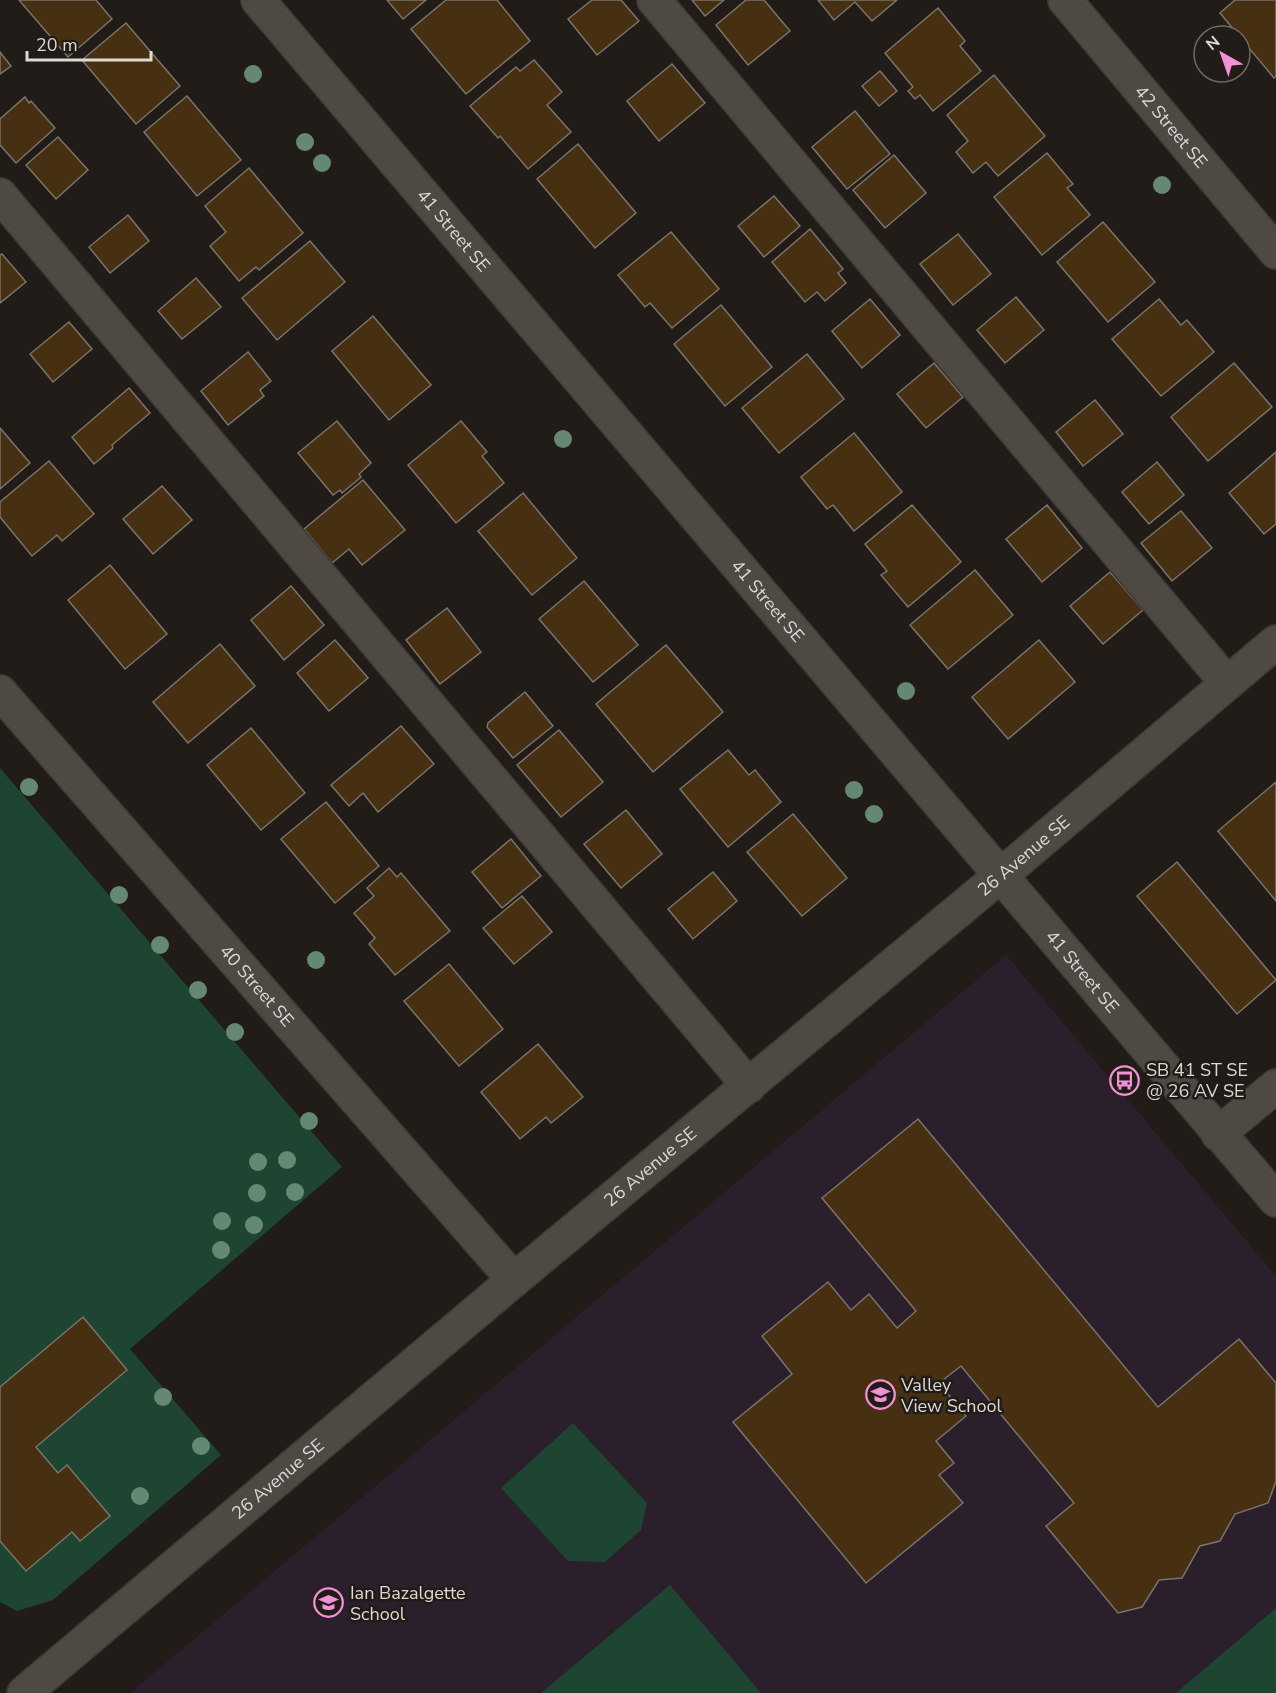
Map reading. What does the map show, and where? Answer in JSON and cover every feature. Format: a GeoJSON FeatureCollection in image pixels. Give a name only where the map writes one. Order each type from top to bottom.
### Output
{"type":"FeatureCollection","features":[{"type":"Feature","properties":{"kind":"street","name":"41 Street SE"},"geometry":{"type":"LineString","coordinates":[[258,0],[1276,1200]]}},
{"type":"Feature","properties":{"kind":"street"},"geometry":{"type":"LineString","coordinates":[[654,0],[1227,683]]}},
{"type":"Feature","properties":{"kind":"street","name":"42 Street SE"},"geometry":{"type":"LineString","coordinates":[[1065,0],[1276,252]]}},
{"type":"Feature","properties":{"kind":"street"},"geometry":{"type":"LineString","coordinates":[[0,195],[749,1086]]}},
{"type":"Feature","properties":{"kind":"street","name":"26 Avenue SE"},"geometry":{"type":"LineString","coordinates":[[24,1693],[1276,642]]}},
{"type":"Feature","properties":{"kind":"street","name":"40 Street SE"},"geometry":{"type":"LineString","coordinates":[[0,692],[514,1280]]}},
{"type":"Feature","properties":{"kind":"street"},"geometry":{"type":"LineString","coordinates":[[1218,1134],[1276,1086]]}},
{"type":"Feature","properties":{"kind":"shaded area","name":"Valley View School"},"geometry":{"type":"Polygon","coordinates":[[[1006,955],[1276,1276],[1276,1693],[130,1693],[1006,955]]]}},
{"type":"Feature","properties":{"kind":"green space"},"geometry":{"type":"Polygon","coordinates":[[[0,768],[342,1167],[130,1349],[221,1455],[53,1600],[17,1611],[0,1602],[0,768]]]}},
{"type":"Feature","properties":{"kind":"green space"},"geometry":{"type":"Polygon","coordinates":[[[573,1423],[647,1503],[641,1530],[605,1562],[568,1561],[501,1488],[573,1423]]]}},
{"type":"Feature","properties":{"kind":"green space"},"geometry":{"type":"Polygon","coordinates":[[[670,1585],[761,1693],[541,1693],[670,1585]]]}},
{"type":"Feature","properties":{"kind":"green space"},"geometry":{"type":"Polygon","coordinates":[[[1276,1608],[1276,1693],[1176,1693],[1276,1608]]]}},
{"type":"Feature","properties":{"kind":"building"},"geometry":{"type":"Polygon","coordinates":[[[19,0],[96,0],[112,19],[68,57],[19,0]]]}},
{"type":"Feature","properties":{"kind":"building"},"geometry":{"type":"Polygon","coordinates":[[[387,0],[426,0],[403,19],[387,0]]]}},
{"type":"Feature","properties":{"kind":"building"},"geometry":{"type":"Polygon","coordinates":[[[446,0],[497,0],[530,41],[466,94],[411,29],[446,0]]]}},
{"type":"Feature","properties":{"kind":"building"},"geometry":{"type":"Polygon","coordinates":[[[592,0],[621,0],[639,21],[597,55],[568,19],[592,0]]]}},
{"type":"Feature","properties":{"kind":"building"},"geometry":{"type":"Polygon","coordinates":[[[692,0],[724,0],[705,16],[692,0]]]}},
{"type":"Feature","properties":{"kind":"building"},"geometry":{"type":"Polygon","coordinates":[[[746,0],[764,0],[790,31],[748,65],[716,25],[746,0]]]}},
{"type":"Feature","properties":{"kind":"building"},"geometry":{"type":"Polygon","coordinates":[[[818,0],[897,0],[872,21],[855,2],[834,20],[818,0]]]}},
{"type":"Feature","properties":{"kind":"building"},"geometry":{"type":"Polygon","coordinates":[[[1235,0],[1276,0],[1276,77],[1274,78],[1252,52],[1252,24],[1229,24],[1220,13],[1235,0]]]}},
{"type":"Feature","properties":{"kind":"building"},"geometry":{"type":"Polygon","coordinates":[[[938,8],[965,41],[960,46],[981,71],[933,111],[920,95],[915,99],[908,91],[913,87],[885,53],[938,8]]]}},
{"type":"Feature","properties":{"kind":"building"},"geometry":{"type":"Polygon","coordinates":[[[126,23],[180,86],[136,124],[82,60],[126,23]]]}},
{"type":"Feature","properties":{"kind":"building"},"geometry":{"type":"Polygon","coordinates":[[[0,52],[11,66],[0,74],[0,52]]]}},
{"type":"Feature","properties":{"kind":"building"},"geometry":{"type":"Polygon","coordinates":[[[534,60],[562,92],[547,105],[571,132],[528,169],[470,106],[516,67],[520,71],[534,60]]]}},
{"type":"Feature","properties":{"kind":"building"},"geometry":{"type":"Polygon","coordinates":[[[672,64],[705,103],[659,141],[627,101],[672,64]]]}},
{"type":"Feature","properties":{"kind":"building"},"geometry":{"type":"Polygon","coordinates":[[[880,71],[897,91],[879,106],[862,86],[880,71]]]}},
{"type":"Feature","properties":{"kind":"building"},"geometry":{"type":"Polygon","coordinates":[[[994,75],[1045,136],[998,176],[986,162],[973,173],[956,152],[968,141],[947,115],[994,75]]]}},
{"type":"Feature","properties":{"kind":"building"},"geometry":{"type":"Polygon","coordinates":[[[187,96],[241,160],[197,196],[144,132],[187,96]]]}},
{"type":"Feature","properties":{"kind":"building"},"geometry":{"type":"Polygon","coordinates":[[[25,97],[55,128],[16,163],[0,145],[0,119],[25,97]]]}},
{"type":"Feature","properties":{"kind":"building"},"geometry":{"type":"Polygon","coordinates":[[[855,111],[890,154],[847,189],[812,147],[855,111]]]}},
{"type":"Feature","properties":{"kind":"building"},"geometry":{"type":"Polygon","coordinates":[[[58,137],[88,170],[56,199],[26,165],[58,137]]]}},
{"type":"Feature","properties":{"kind":"building"},"geometry":{"type":"Polygon","coordinates":[[[578,144],[636,213],[595,248],[537,179],[578,144]]]}},
{"type":"Feature","properties":{"kind":"building"},"geometry":{"type":"Polygon","coordinates":[[[1047,153],[1073,184],[1067,188],[1090,215],[1042,255],[994,197],[1047,153]]]}},
{"type":"Feature","properties":{"kind":"building"},"geometry":{"type":"Polygon","coordinates":[[[894,155],[926,193],[885,228],[853,190],[894,155]]]}},
{"type":"Feature","properties":{"kind":"building"},"geometry":{"type":"Polygon","coordinates":[[[249,168],[303,233],[259,270],[256,267],[239,281],[210,246],[226,232],[205,206],[249,168]]]}},
{"type":"Feature","properties":{"kind":"building"},"geometry":{"type":"Polygon","coordinates":[[[774,196],[800,226],[764,257],[738,226],[774,196]]]}},
{"type":"Feature","properties":{"kind":"building"},"geometry":{"type":"Polygon","coordinates":[[[128,215],[149,241],[110,273],[89,247],[128,215]]]}},
{"type":"Feature","properties":{"kind":"building"},"geometry":{"type":"Polygon","coordinates":[[[1103,222],[1155,282],[1108,322],[1057,262],[1103,222]]]}},
{"type":"Feature","properties":{"kind":"building"},"geometry":{"type":"Polygon","coordinates":[[[810,229],[843,269],[838,273],[846,283],[825,301],[817,292],[805,302],[772,262],[810,229]]]}},
{"type":"Feature","properties":{"kind":"building"},"geometry":{"type":"Polygon","coordinates":[[[671,232],[719,289],[672,328],[650,303],[645,307],[618,275],[671,232]]]}},
{"type":"Feature","properties":{"kind":"building"},"geometry":{"type":"Polygon","coordinates":[[[958,234],[991,274],[953,305],[920,264],[958,234]]]}},
{"type":"Feature","properties":{"kind":"building"},"geometry":{"type":"Polygon","coordinates":[[[310,241],[345,282],[277,340],[242,298],[310,241]]]}},
{"type":"Feature","properties":{"kind":"building"},"geometry":{"type":"Polygon","coordinates":[[[2,254],[26,282],[0,303],[0,255],[2,254]]]}},
{"type":"Feature","properties":{"kind":"building"},"geometry":{"type":"Polygon","coordinates":[[[196,278],[221,307],[182,339],[158,311],[196,278]]]}},
{"type":"Feature","properties":{"kind":"building"},"geometry":{"type":"Polygon","coordinates":[[[1016,297],[1044,330],[1005,363],[977,330],[1016,297]]]}},
{"type":"Feature","properties":{"kind":"building"},"geometry":{"type":"Polygon","coordinates":[[[870,299],[900,335],[862,368],[832,331],[870,299]]]}},
{"type":"Feature","properties":{"kind":"building"},"geometry":{"type":"Polygon","coordinates":[[[1159,299],[1181,325],[1187,320],[1214,352],[1161,396],[1112,339],[1159,299]]]}},
{"type":"Feature","properties":{"kind":"building"},"geometry":{"type":"Polygon","coordinates":[[[721,305],[772,367],[725,406],[674,344],[721,305]]]}},
{"type":"Feature","properties":{"kind":"building"},"geometry":{"type":"Polygon","coordinates":[[[373,316],[431,385],[389,420],[332,351],[373,316]]]}},
{"type":"Feature","properties":{"kind":"building"},"geometry":{"type":"Polygon","coordinates":[[[69,322],[92,349],[53,382],[30,354],[69,322]]]}},
{"type":"Feature","properties":{"kind":"building"},"geometry":{"type":"Polygon","coordinates":[[[248,352],[271,381],[260,390],[264,396],[228,425],[201,391],[248,352]]]}},
{"type":"Feature","properties":{"kind":"building"},"geometry":{"type":"Polygon","coordinates":[[[807,354],[844,399],[779,453],[742,408],[807,354]]]}},
{"type":"Feature","properties":{"kind":"building"},"geometry":{"type":"Polygon","coordinates":[[[934,363],[963,397],[926,428],[897,394],[934,363]]]}},
{"type":"Feature","properties":{"kind":"building"},"geometry":{"type":"Polygon","coordinates":[[[1234,363],[1272,407],[1208,461],[1171,417],[1234,363]]]}},
{"type":"Feature","properties":{"kind":"building"},"geometry":{"type":"Polygon","coordinates":[[[129,388],[150,413],[112,445],[113,448],[94,464],[72,437],[129,388]]]}},
{"type":"Feature","properties":{"kind":"building"},"geometry":{"type":"Polygon","coordinates":[[[1095,400],[1123,434],[1083,466],[1056,432],[1095,400]]]}},
{"type":"Feature","properties":{"kind":"building"},"geometry":{"type":"Polygon","coordinates":[[[337,421],[371,463],[359,474],[361,477],[342,493],[340,490],[333,495],[298,453],[337,421]]]}},
{"type":"Feature","properties":{"kind":"building"},"geometry":{"type":"Polygon","coordinates":[[[461,421],[487,452],[482,456],[504,483],[456,523],[408,465],[461,421]]]}},
{"type":"Feature","properties":{"kind":"building"},"geometry":{"type":"Polygon","coordinates":[[[0,428],[30,463],[0,489],[0,428]]]}},
{"type":"Feature","properties":{"kind":"building"},"geometry":{"type":"Polygon","coordinates":[[[854,433],[902,492],[854,531],[833,505],[827,509],[801,477],[854,433]]]}},
{"type":"Feature","properties":{"kind":"building"},"geometry":{"type":"Polygon","coordinates":[[[1276,452],[1276,524],[1264,534],[1229,493],[1276,452]]]}},
{"type":"Feature","properties":{"kind":"building"},"geometry":{"type":"Polygon","coordinates":[[[49,461],[94,514],[62,541],[57,535],[32,556],[0,517],[0,502],[49,461]]]}},
{"type":"Feature","properties":{"kind":"building"},"geometry":{"type":"Polygon","coordinates":[[[1157,462],[1184,495],[1149,524],[1122,492],[1157,462]]]}},
{"type":"Feature","properties":{"kind":"building"},"geometry":{"type":"Polygon","coordinates":[[[363,480],[405,530],[362,565],[349,549],[332,563],[304,529],[363,480]]]}},
{"type":"Feature","properties":{"kind":"building"},"geometry":{"type":"Polygon","coordinates":[[[162,486],[192,520],[153,554],[123,519],[162,486]]]}},
{"type":"Feature","properties":{"kind":"building"},"geometry":{"type":"Polygon","coordinates":[[[523,493],[577,558],[532,595],[478,531],[523,493]]]}},
{"type":"Feature","properties":{"kind":"building"},"geometry":{"type":"Polygon","coordinates":[[[912,505],[961,562],[908,607],[881,575],[887,571],[865,544],[912,505]]]}},
{"type":"Feature","properties":{"kind":"building"},"geometry":{"type":"Polygon","coordinates":[[[1047,505],[1082,548],[1042,582],[1006,539],[1047,505]]]}},
{"type":"Feature","properties":{"kind":"building"},"geometry":{"type":"Polygon","coordinates":[[[1181,511],[1212,548],[1172,581],[1141,543],[1181,511]]]}},
{"type":"Feature","properties":{"kind":"building"},"geometry":{"type":"Polygon","coordinates":[[[110,565],[167,634],[125,669],[68,600],[110,565]]]}},
{"type":"Feature","properties":{"kind":"building"},"geometry":{"type":"Polygon","coordinates":[[[975,570],[1013,615],[948,669],[910,625],[975,570]]]}},
{"type":"Feature","properties":{"kind":"building"},"geometry":{"type":"Polygon","coordinates":[[[1110,572],[1143,610],[1103,644],[1070,606],[1110,572]]]}},
{"type":"Feature","properties":{"kind":"building"},"geometry":{"type":"Polygon","coordinates":[[[584,581],[638,645],[593,682],[539,619],[584,581]]]}},
{"type":"Feature","properties":{"kind":"building"},"geometry":{"type":"Polygon","coordinates":[[[291,586],[324,625],[284,660],[251,620],[291,586]]]}},
{"type":"Feature","properties":{"kind":"building"},"geometry":{"type":"Polygon","coordinates":[[[447,608],[481,652],[440,684],[406,640],[447,608]]]}},
{"type":"Feature","properties":{"kind":"building"},"geometry":{"type":"Polygon","coordinates":[[[335,640],[368,678],[329,711],[297,673],[335,640]]]}},
{"type":"Feature","properties":{"kind":"building"},"geometry":{"type":"Polygon","coordinates":[[[1039,640],[1075,682],[1008,739],[972,697],[1039,640]]]}},
{"type":"Feature","properties":{"kind":"building"},"geometry":{"type":"Polygon","coordinates":[[[220,644],[255,686],[188,743],[153,702],[220,644]]]}},
{"type":"Feature","properties":{"kind":"building"},"geometry":{"type":"Polygon","coordinates":[[[666,645],[723,712],[653,772],[596,704],[666,645]]]}},
{"type":"Feature","properties":{"kind":"building"},"geometry":{"type":"Polygon","coordinates":[[[525,692],[553,726],[513,758],[487,727],[488,723],[525,692]]]}},
{"type":"Feature","properties":{"kind":"building"},"geometry":{"type":"Polygon","coordinates":[[[401,726],[434,764],[378,812],[363,793],[349,806],[331,785],[401,726]]]}},
{"type":"Feature","properties":{"kind":"building"},"geometry":{"type":"Polygon","coordinates":[[[251,728],[305,793],[261,830],[207,765],[251,728]]]}},
{"type":"Feature","properties":{"kind":"building"},"geometry":{"type":"Polygon","coordinates":[[[559,730],[603,782],[561,817],[517,765],[559,730]]]}},
{"type":"Feature","properties":{"kind":"building"},"geometry":{"type":"Polygon","coordinates":[[[728,750],[749,775],[755,770],[781,802],[728,847],[680,789],[728,750]]]}},
{"type":"Feature","properties":{"kind":"building"},"geometry":{"type":"Polygon","coordinates":[[[1276,782],[1276,901],[1218,831],[1276,782]]]}},
{"type":"Feature","properties":{"kind":"building"},"geometry":{"type":"Polygon","coordinates":[[[326,802],[379,866],[335,903],[281,839],[326,802]]]}},
{"type":"Feature","properties":{"kind":"building"},"geometry":{"type":"Polygon","coordinates":[[[626,810],[662,854],[621,888],[584,844],[626,810]]]}},
{"type":"Feature","properties":{"kind":"building"},"geometry":{"type":"Polygon","coordinates":[[[793,814],[847,878],[802,916],[747,852],[793,814]]]}},
{"type":"Feature","properties":{"kind":"building"},"geometry":{"type":"Polygon","coordinates":[[[511,839],[541,876],[502,908],[472,872],[511,839]]]}},
{"type":"Feature","properties":{"kind":"building"},"geometry":{"type":"Polygon","coordinates":[[[1177,862],[1276,980],[1237,1014],[1137,896],[1177,862]]]}},
{"type":"Feature","properties":{"kind":"building"},"geometry":{"type":"Polygon","coordinates":[[[389,868],[397,877],[401,873],[450,931],[395,975],[369,944],[375,938],[354,913],[374,896],[367,888],[389,868]]]}},
{"type":"Feature","properties":{"kind":"building"},"geometry":{"type":"Polygon","coordinates":[[[713,872],[737,901],[693,939],[668,909],[713,872]]]}},
{"type":"Feature","properties":{"kind":"building"},"geometry":{"type":"Polygon","coordinates":[[[522,896],[552,932],[514,964],[483,928],[522,896]]]}},
{"type":"Feature","properties":{"kind":"building"},"geometry":{"type":"Polygon","coordinates":[[[449,964],[503,1029],[459,1066],[404,1001],[449,964]]]}},
{"type":"Feature","properties":{"kind":"building"},"geometry":{"type":"Polygon","coordinates":[[[538,1044],[583,1097],[551,1123],[546,1117],[520,1139],[481,1092],[538,1044]]]}},
{"type":"Feature","properties":{"kind":"building"},"geometry":{"type":"Polygon","coordinates":[[[918,1119],[1158,1407],[1239,1339],[1276,1383],[1276,1481],[1268,1503],[1235,1514],[1220,1541],[1200,1546],[1182,1578],[1159,1580],[1142,1607],[1118,1613],[1046,1526],[1074,1503],[961,1366],[939,1383],[966,1416],[936,1441],[954,1463],[939,1475],[963,1503],[866,1583],[733,1422],[792,1374],[762,1336],[828,1282],[851,1310],[869,1294],[897,1328],[916,1311],[822,1198],[918,1119]]]}},
{"type":"Feature","properties":{"kind":"building"},"geometry":{"type":"Polygon","coordinates":[[[83,1317],[127,1370],[36,1447],[58,1473],[67,1465],[110,1516],[80,1541],[72,1532],[26,1571],[0,1541],[0,1387],[83,1317]]]}},
{"type":"Feature","properties":{"kind":"place","name":"SB 41 ST SE @ 26 AV SE"},"geometry":{"type":"Point","coordinates":[1125,1080]}},
{"type":"Feature","properties":{"kind":"place","name":"Valley View School"},"geometry":{"type":"Point","coordinates":[880,1395]}},
{"type":"Feature","properties":{"kind":"place","name":"Ian Bazalgette School"},"geometry":{"type":"Point","coordinates":[329,1603]}}]}
